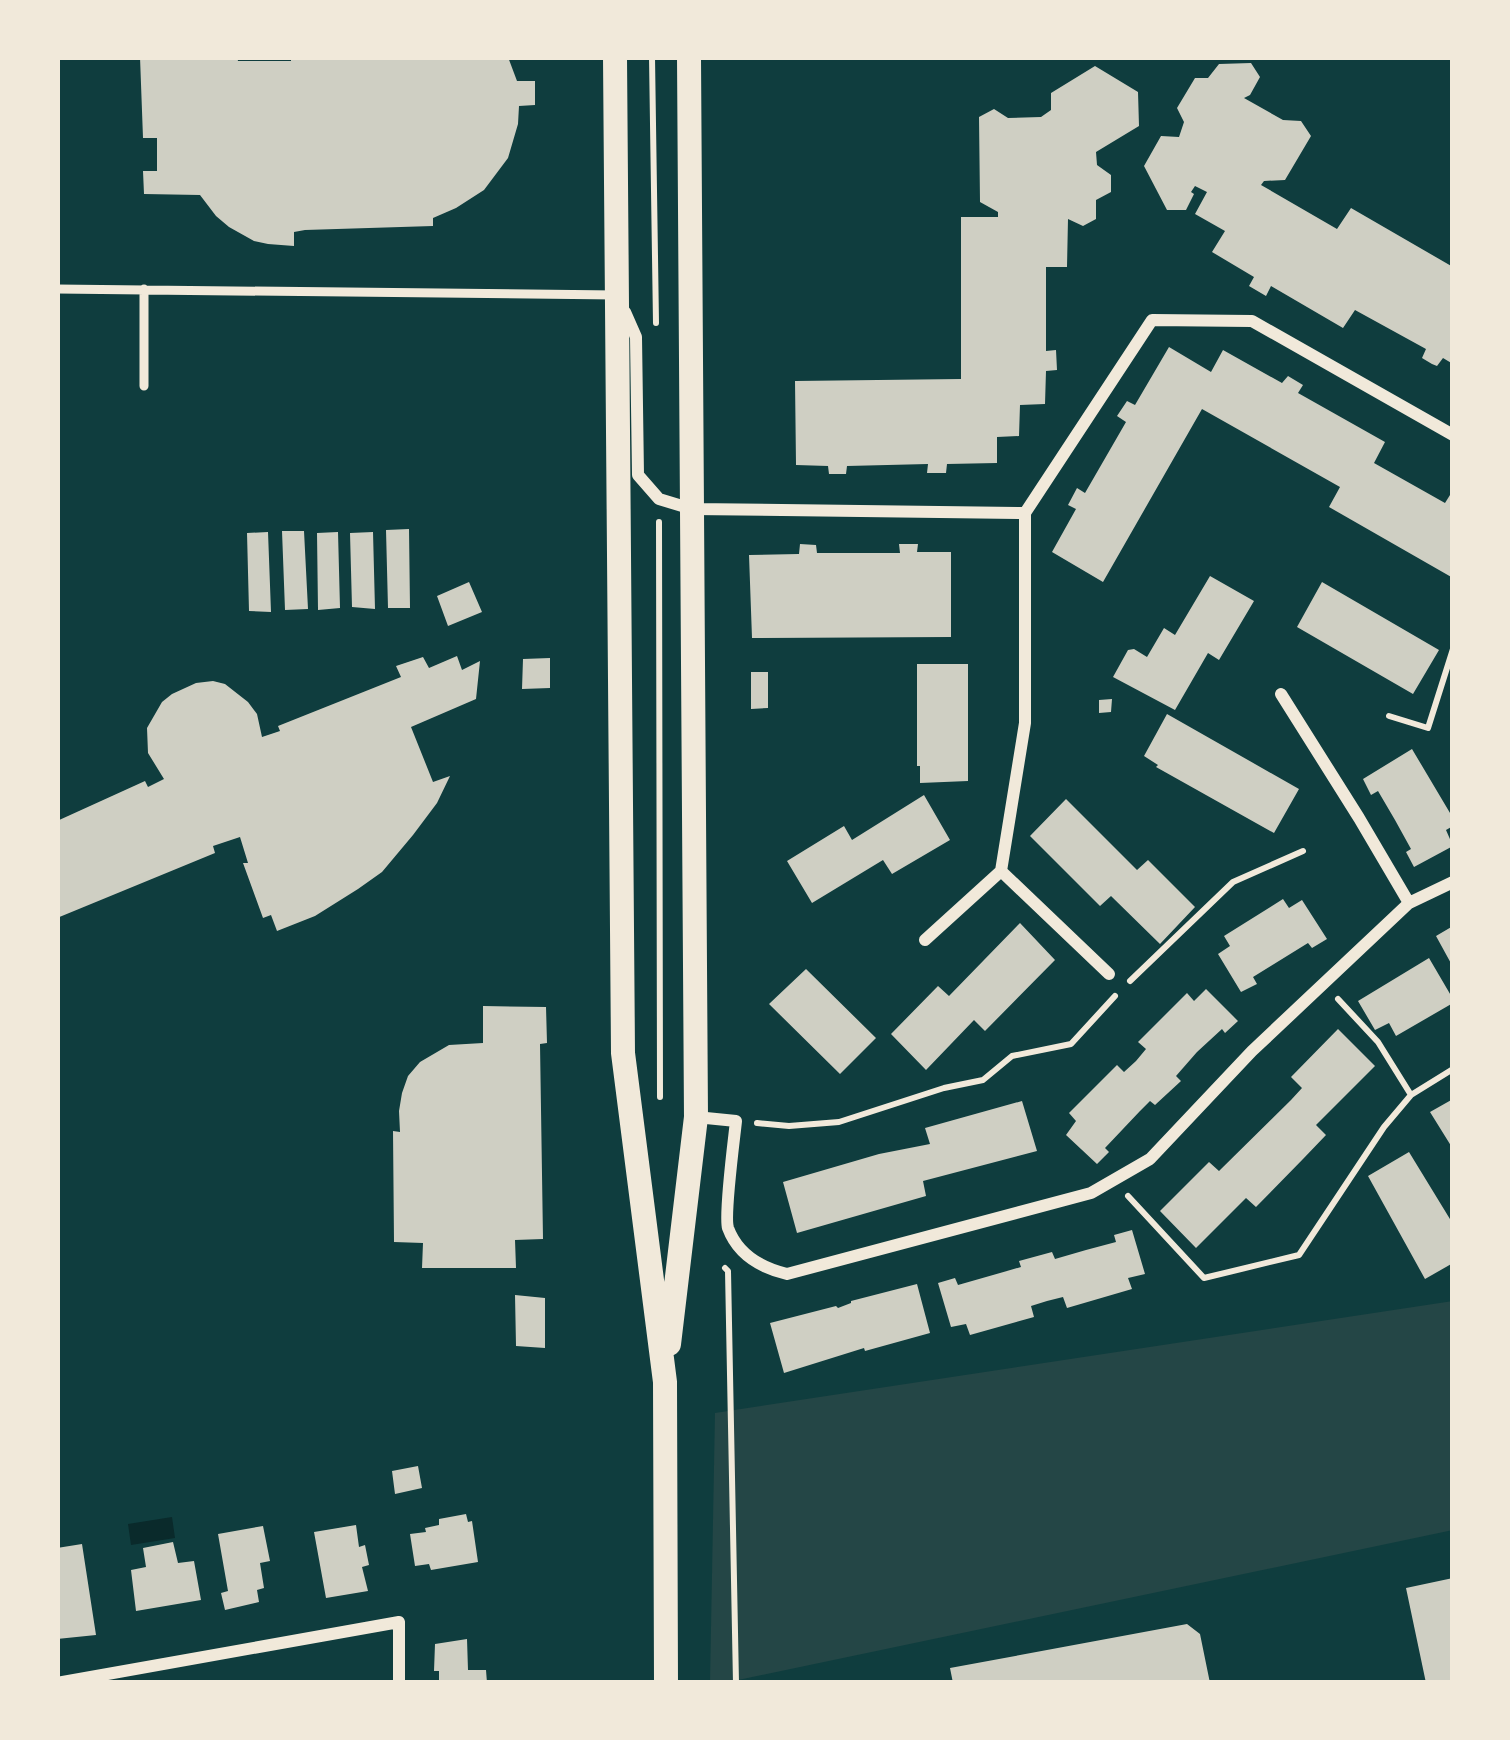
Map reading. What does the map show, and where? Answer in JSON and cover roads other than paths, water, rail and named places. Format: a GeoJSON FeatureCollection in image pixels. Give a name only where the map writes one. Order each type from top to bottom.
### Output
{"type":"FeatureCollection","features":[{"type":"Feature","properties":{"kind":"main road"},"geometry":{"type":"LineString","coordinates":[[615,57],[623,1053],[664,1382],[666,1683]]}},
{"type":"Feature","properties":{"kind":"main road"},"geometry":{"type":"LineString","coordinates":[[664,1382],[696,1117],[689,57]]}},
{"type":"Feature","properties":{"kind":"street"},"geometry":{"type":"LineString","coordinates":[[617,295],[636,337],[638,475],[659,499],[692,509],[1025,513]]}},
{"type":"Feature","properties":{"kind":"street"},"geometry":{"type":"LineString","coordinates":[[925,940],[1001,872],[1025,723],[1025,513],[1151,320],[1252,321],[1453,435]]}},
{"type":"Feature","properties":{"kind":"street"},"geometry":{"type":"LineString","coordinates":[[1281,694],[1408,903]]}},
{"type":"Feature","properties":{"kind":"street"},"geometry":{"type":"LineString","coordinates":[[1001,872],[1109,974]]}},
{"type":"Feature","properties":{"kind":"street"},"geometry":{"type":"LineString","coordinates":[[696,1117],[736,1121],[727,1226],[748,1258],[787,1274],[1091,1193],[1150,1159],[1252,1051],[1408,903],[1453,882]]}},
{"type":"Feature","properties":{"kind":"street"},"geometry":{"type":"LineString","coordinates":[[57,1683],[399,1622],[399,1683]]}},
{"type":"Feature","properties":{"kind":"lane"},"geometry":{"type":"LineString","coordinates":[[57,289],[617,295]]}},
{"type":"Feature","properties":{"kind":"lane"},"geometry":{"type":"LineString","coordinates":[[144,290],[144,386]]}}]}
